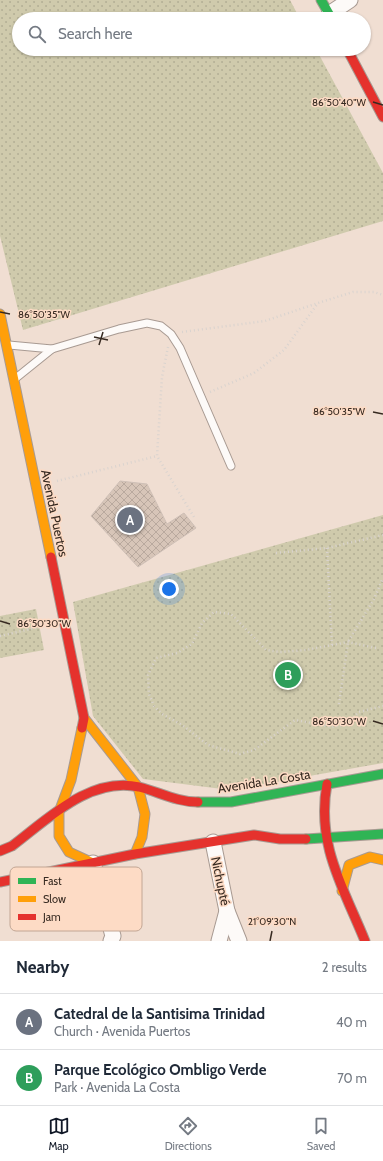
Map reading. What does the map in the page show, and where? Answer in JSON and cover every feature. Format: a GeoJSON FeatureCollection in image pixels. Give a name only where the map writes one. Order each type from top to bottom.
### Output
{"type":"FeatureCollection","features":[{"type":"Feature","properties":{"kind":"street"},"geometry":{"type":"LineString","coordinates":[[322,0],[328,12]]}},
{"type":"Feature","properties":{"kind":"street"},"geometry":{"type":"LineString","coordinates":[[336,12],[350,0]]}},
{"type":"Feature","properties":{"kind":"street"},"geometry":{"type":"LineString","coordinates":[[351,56],[383,117]]}},
{"type":"Feature","properties":{"kind":"street","name":"Avenida Puertos"},"geometry":{"type":"LineString","coordinates":[[0,314],[3,345],[14,380],[84,718],[71,780],[59,812],[59,836],[69,852],[93,863]]}},
{"type":"Feature","properties":{"kind":"street","name":"Avenida Puertos"},"geometry":{"type":"LineString","coordinates":[[84,718],[138,787],[145,814],[142,837],[135,854]]}},
{"type":"Feature","properties":{"kind":"street","name":"Avenida La Costa"},"geometry":{"type":"LineString","coordinates":[[0,851],[12,846],[80,796],[113,786],[138,787],[185,802],[231,802],[383,774]]}},
{"type":"Feature","properties":{"kind":"street"},"geometry":{"type":"LineString","coordinates":[[327,784],[322,803],[326,839],[342,891],[365,941]]}},
{"type":"Feature","properties":{"kind":"street"},"geometry":{"type":"LineString","coordinates":[[73,867],[135,854],[254,836],[280,839],[326,839],[383,834]]}},
{"type":"Feature","properties":{"kind":"street","name":"Nichupté"},"geometry":{"type":"LineString","coordinates":[[213,842],[227,910],[239,941]]}},
{"type":"Feature","properties":{"kind":"street"},"geometry":{"type":"LineString","coordinates":[[342,891],[349,865],[365,857],[379,857],[383,860]]}},
{"type":"Feature","properties":{"kind":"street"},"geometry":{"type":"LineString","coordinates":[[93,863],[94,867]]}},
{"type":"Feature","properties":{"kind":"street"},"geometry":{"type":"LineString","coordinates":[[0,882],[10,880]]}},
{"type":"Feature","properties":{"kind":"street"},"geometry":{"type":"LineString","coordinates":[[219,941],[227,910]]}},
{"type":"Feature","properties":{"kind":"street"},"geometry":{"type":"LineString","coordinates":[[111,941],[113,936],[112,931]]}},
{"type":"Feature","properties":{"kind":"lane"},"geometry":{"type":"LineString","coordinates":[[3,345],[52,349],[147,322],[161,326],[171,334],[180,348],[231,466]]}},
{"type":"Feature","properties":{"kind":"lane"},"geometry":{"type":"LineString","coordinates":[[14,380],[52,349]]}},
{"type":"Feature","properties":{"kind":"path"},"geometry":{"type":"LineString","coordinates":[[194,517],[157,456],[162,377],[171,334],[265,321],[354,292],[374,292],[383,295]]}},
{"type":"Feature","properties":{"kind":"path"},"geometry":{"type":"LineString","coordinates":[[200,396],[254,373],[284,350],[318,303]]}},
{"type":"Feature","properties":{"kind":"path"},"geometry":{"type":"LineString","coordinates":[[57,481],[157,456]]}},
{"type":"Feature","properties":{"kind":"path"},"geometry":{"type":"LineString","coordinates":[[276,553],[328,548],[383,535]]}},
{"type":"Feature","properties":{"kind":"path"},"geometry":{"type":"LineString","coordinates":[[328,548],[332,644]]}},
{"type":"Feature","properties":{"kind":"path"},"geometry":{"type":"LineString","coordinates":[[339,704],[348,642],[374,599],[383,578]]}},
{"type":"Feature","properties":{"kind":"path"},"geometry":{"type":"LineString","coordinates":[[376,648],[348,642],[306,650],[280,652],[266,650],[231,614],[214,612],[202,623],[192,644],[177,653],[156,658],[148,675],[149,694],[154,706],[162,714],[182,725],[208,745],[240,754],[254,750],[295,720],[332,727],[347,724],[360,712],[383,706]]}},
{"type":"Feature","properties":{"kind":"path"},"geometry":{"type":"LineString","coordinates":[[0,636],[64,622]]}},
{"type":"Feature","properties":{"kind":"shaded area"},"geometry":{"type":"Polygon","coordinates":[[[0,0],[290,0],[296,12],[12,12],[12,56],[320,56],[383,173],[383,221],[23,330],[0,236],[0,0]]]}},
{"type":"Feature","properties":{"kind":"shaded area"},"geometry":{"type":"Polygon","coordinates":[[[383,515],[383,763],[230,790],[143,779],[93,716],[73,602],[383,515]]]}},
{"type":"Feature","properties":{"kind":"shaded area"},"geometry":{"type":"Polygon","coordinates":[[[36,609],[44,650],[0,658],[0,616],[36,609]]]}},
{"type":"Feature","properties":{"kind":"building"},"geometry":{"type":"Polygon","coordinates":[[[120,481],[147,484],[167,524],[184,513],[196,528],[138,567],[91,516],[120,481]]]}},
{"type":"Feature","properties":{"kind":"traffic: fast"},"geometry":{"type":"LineString","coordinates":[[321,0],[328,12]]}},
{"type":"Feature","properties":{"kind":"traffic: fast"},"geometry":{"type":"LineString","coordinates":[[198,802],[231,802],[383,774]]}},
{"type":"Feature","properties":{"kind":"traffic: fast"},"geometry":{"type":"LineString","coordinates":[[306,839],[383,834]]}},
{"type":"Feature","properties":{"kind":"traffic: slow"},"geometry":{"type":"LineString","coordinates":[[0,314],[51,557]]}},
{"type":"Feature","properties":{"kind":"traffic: slow"},"geometry":{"type":"LineString","coordinates":[[84,718],[138,787],[145,814],[142,837],[135,854]]}},
{"type":"Feature","properties":{"kind":"traffic: slow"},"geometry":{"type":"LineString","coordinates":[[82,728],[71,780],[59,812],[59,836],[69,852],[93,863]]}},
{"type":"Feature","properties":{"kind":"traffic: slow"},"geometry":{"type":"LineString","coordinates":[[342,891],[349,865],[370,857],[383,860]]}},
{"type":"Feature","properties":{"kind":"traffic: jam"},"geometry":{"type":"LineString","coordinates":[[351,56],[383,117]]}},
{"type":"Feature","properties":{"kind":"traffic: jam"},"geometry":{"type":"LineString","coordinates":[[51,557],[84,718],[82,728]]}},
{"type":"Feature","properties":{"kind":"traffic: jam"},"geometry":{"type":"LineString","coordinates":[[327,784],[325,826],[328,846],[340,883],[365,941]]}},
{"type":"Feature","properties":{"kind":"traffic: jam"},"geometry":{"type":"LineString","coordinates":[[0,851],[12,846],[71,802],[104,788],[121,785],[139,787],[175,799],[198,802]]}},
{"type":"Feature","properties":{"kind":"traffic: jam"},"geometry":{"type":"LineString","coordinates":[[72,867],[135,854],[254,835],[280,839],[306,839]]}},
{"type":"Feature","properties":{"kind":"traffic: jam"},"geometry":{"type":"LineString","coordinates":[[0,882],[10,880]]}},
{"type":"Feature","properties":{"kind":"place","name":"Catedral de la Santisima Trinidad"},"geometry":{"type":"Point","coordinates":[130,520]}},
{"type":"Feature","properties":{"kind":"place","name":"Parque Ecológico Ombligo Verde"},"geometry":{"type":"Point","coordinates":[288,675]}}]}
